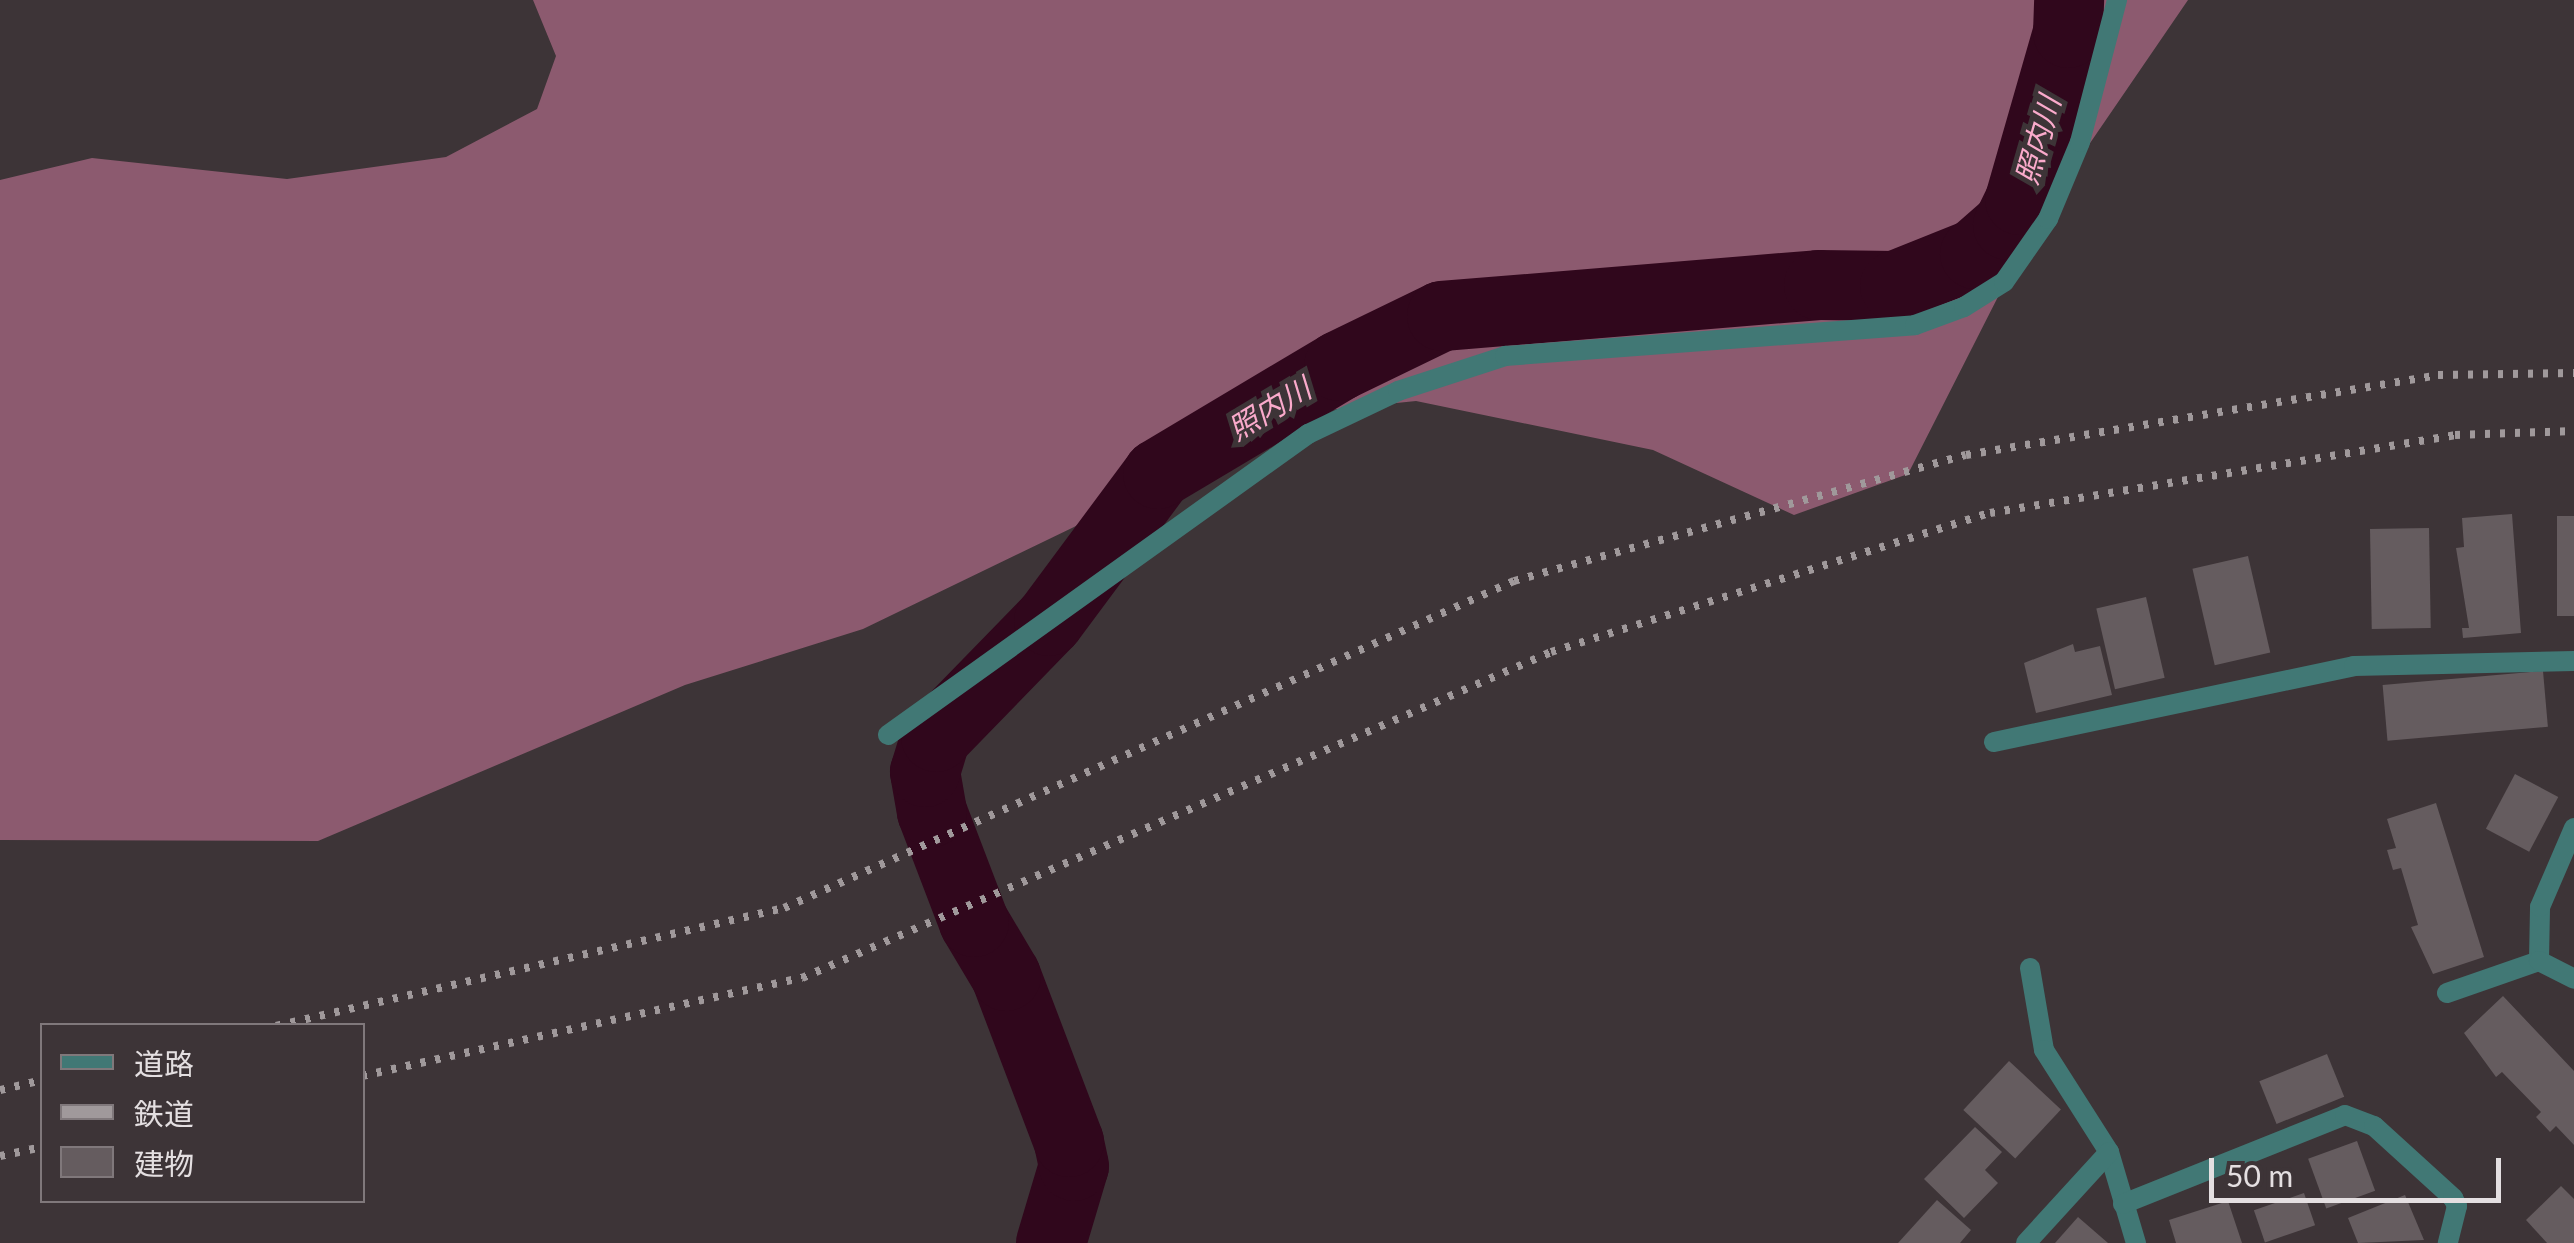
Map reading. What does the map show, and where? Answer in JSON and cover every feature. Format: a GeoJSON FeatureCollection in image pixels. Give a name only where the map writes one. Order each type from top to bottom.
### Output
{"type":"FeatureCollection","features":[{"type":"Feature","properties":{"kind":"street"},"geometry":{"type":"LineString","coordinates":[[888,736],[1308,434],[1398,391],[1505,356],[1915,325],[1964,307],[2004,282],[2048,220],[2080,142],[2117,0]]}},
{"type":"Feature","properties":{"kind":"street"},"geometry":{"type":"LineString","coordinates":[[1994,742],[2354,666],[2574,661]]}},
{"type":"Feature","properties":{"kind":"street"},"geometry":{"type":"LineString","coordinates":[[2539,961],[2540,907],[2574,828]]}},
{"type":"Feature","properties":{"kind":"street"},"geometry":{"type":"LineString","coordinates":[[2447,992],[2539,961],[2574,979]]}},
{"type":"Feature","properties":{"kind":"street"},"geometry":{"type":"LineString","coordinates":[[2030,968],[2044,1050],[2109,1152],[2136,1243]]}},
{"type":"Feature","properties":{"kind":"street"},"geometry":{"type":"LineString","coordinates":[[2123,1204],[2345,1115],[2374,1126],[2453,1198],[2458,1206],[2448,1243]]}},
{"type":"Feature","properties":{"kind":"street"},"geometry":{"type":"LineString","coordinates":[[2026,1243],[2109,1152]]}},
{"type":"Feature","properties":{"kind":"shaded area"},"geometry":{"type":"Polygon","coordinates":[[[533,0],[2188,0],[2036,222],[1908,474],[1794,515],[1653,450],[1416,401],[1270,416],[1074,527],[863,629],[685,685],[318,841],[0,840],[0,180],[92,158],[287,179],[446,157],[537,109],[556,56],[533,0]]]}},
{"type":"Feature","properties":{"kind":"building"},"geometry":{"type":"Polygon","coordinates":[[[2512,514],[2521,633],[2463,638],[2462,628],[2469,628],[2456,548],[2464,547],[2462,518],[2512,514]]]}},
{"type":"Feature","properties":{"kind":"building"},"geometry":{"type":"Polygon","coordinates":[[[2557,516],[2574,516],[2574,616],[2557,616],[2557,516]]]}},
{"type":"Feature","properties":{"kind":"building"},"geometry":{"type":"Polygon","coordinates":[[[2429,528],[2431,628],[2372,629],[2370,529],[2429,528]]]}},
{"type":"Feature","properties":{"kind":"building"},"geometry":{"type":"Polygon","coordinates":[[[2248,556],[2270,652],[2215,665],[2192,569],[2248,556]]]}},
{"type":"Feature","properties":{"kind":"building"},"geometry":{"type":"Polygon","coordinates":[[[2146,597],[2165,678],[2115,689],[2096,608],[2146,597]]]}},
{"type":"Feature","properties":{"kind":"building"},"geometry":{"type":"Polygon","coordinates":[[[2073,644],[2075,652],[2100,646],[2112,695],[2036,713],[2024,663],[2073,644]]]}},
{"type":"Feature","properties":{"kind":"building"},"geometry":{"type":"Polygon","coordinates":[[[2543,671],[2548,727],[2387,741],[2383,685],[2543,671]]]}},
{"type":"Feature","properties":{"kind":"building"},"geometry":{"type":"Polygon","coordinates":[[[2515,774],[2558,797],[2529,852],[2486,829],[2515,774]]]}},
{"type":"Feature","properties":{"kind":"building"},"geometry":{"type":"Polygon","coordinates":[[[2436,803],[2484,957],[2433,974],[2411,927],[2418,925],[2401,868],[2393,870],[2387,850],[2396,848],[2387,819],[2436,803]]]}},
{"type":"Feature","properties":{"kind":"building"},"geometry":{"type":"Polygon","coordinates":[[[2503,996],[2574,1071],[2574,1145],[2556,1126],[2550,1132],[2536,1117],[2541,1112],[2502,1072],[2496,1077],[2464,1033],[2503,996]]]}},
{"type":"Feature","properties":{"kind":"building"},"geometry":{"type":"Polygon","coordinates":[[[2327,1054],[2344,1097],[2277,1124],[2259,1081],[2327,1054]]]}},
{"type":"Feature","properties":{"kind":"building"},"geometry":{"type":"Polygon","coordinates":[[[2009,1061],[2061,1109],[2015,1158],[1963,1110],[2009,1061]]]}},
{"type":"Feature","properties":{"kind":"building"},"geometry":{"type":"Polygon","coordinates":[[[1975,1127],[2002,1152],[1985,1170],[1998,1183],[1964,1218],[1924,1179],[1975,1127]]]}},
{"type":"Feature","properties":{"kind":"building"},"geometry":{"type":"Polygon","coordinates":[[[2357,1141],[2375,1191],[2326,1209],[2308,1159],[2357,1141]]]}},
{"type":"Feature","properties":{"kind":"building"},"geometry":{"type":"Polygon","coordinates":[[[2561,1186],[2574,1199],[2574,1243],[2547,1243],[2526,1220],[2561,1186]]]}},
{"type":"Feature","properties":{"kind":"building"},"geometry":{"type":"Polygon","coordinates":[[[2304,1193],[2315,1225],[2265,1242],[2254,1210],[2304,1193]]]}},
{"type":"Feature","properties":{"kind":"building"},"geometry":{"type":"Polygon","coordinates":[[[2405,1195],[2424,1240],[2358,1243],[2348,1218],[2405,1195]]]}},
{"type":"Feature","properties":{"kind":"building"},"geometry":{"type":"Polygon","coordinates":[[[1937,1200],[1971,1230],[1960,1243],[1898,1243],[1937,1200]]]}},
{"type":"Feature","properties":{"kind":"building"},"geometry":{"type":"Polygon","coordinates":[[[2228,1201],[2242,1243],[2176,1243],[2169,1220],[2228,1201]]]}},
{"type":"Feature","properties":{"kind":"building"},"geometry":{"type":"Polygon","coordinates":[[[2078,1217],[2108,1243],[2055,1243],[2078,1217]]]}},
{"type":"Feature","properties":{"kind":"waterway","name":"照内川"},"geometry":{"type":"LineString","coordinates":[[1051,1243],[1074,1166],[1069,1142],[1006,976],[974,922],[932,812],[925,772],[936,737],[1049,621],[1158,474],[1339,366],[1442,316],[1819,285],[1895,286],[1975,254],[2008,225],[2020,200],[2068,33],[2069,0]]}},
{"type":"Feature","properties":{"kind":"railway"},"geometry":{"type":"LineString","coordinates":[[289,1023],[784,908],[1514,581],[1966,455],[2438,375],[2574,373]]}},
{"type":"Feature","properties":{"kind":"railway"},"geometry":{"type":"LineString","coordinates":[[365,1075],[802,978],[1551,652],[1990,513],[2455,435],[2574,431]]}},
{"type":"Feature","properties":{"kind":"railway"},"geometry":{"type":"LineString","coordinates":[[0,1090],[40,1080]]}},
{"type":"Feature","properties":{"kind":"railway"},"geometry":{"type":"LineString","coordinates":[[0,1156],[40,1147]]}}]}
